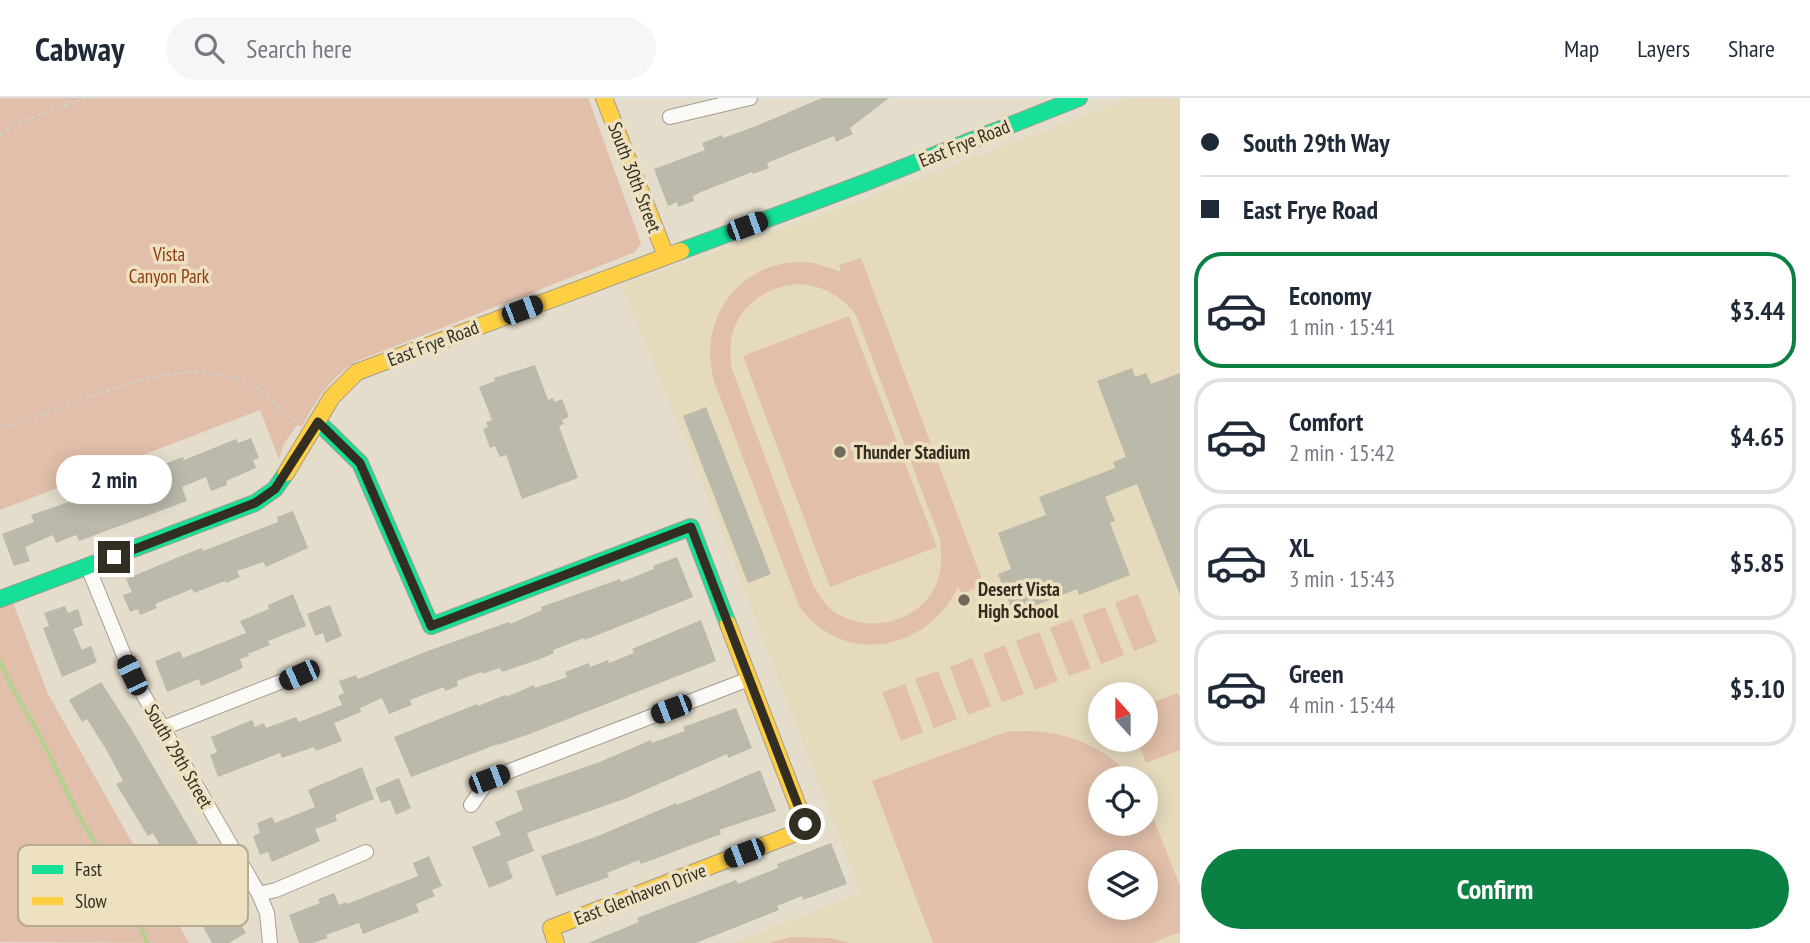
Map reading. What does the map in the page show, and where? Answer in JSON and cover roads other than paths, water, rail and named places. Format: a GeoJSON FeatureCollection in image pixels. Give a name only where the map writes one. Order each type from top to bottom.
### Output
{"type":"FeatureCollection","features":[{"type":"Feature","properties":{"kind":"street","name":"South 30th Street"},"geometry":{"type":"LineString","coordinates":[[604,98],[666,257]]}},
{"type":"Feature","properties":{"kind":"street"},"geometry":{"type":"LineString","coordinates":[[670,117],[750,98]]}},
{"type":"Feature","properties":{"kind":"street","name":"East Frye Road"},"geometry":{"type":"LineString","coordinates":[[0,599],[255,503],[275,489],[332,397],[358,372],[864,183],[1079,98]]}},
{"type":"Feature","properties":{"kind":"street"},"geometry":{"type":"LineString","coordinates":[[318,422],[360,463],[431,626],[691,527],[749,679],[489,779],[471,805]]}},
{"type":"Feature","properties":{"kind":"street","name":"South 29th Street"},"geometry":{"type":"LineString","coordinates":[[88,567],[120,650],[231,845]]}},
{"type":"Feature","properties":{"kind":"street"},"geometry":{"type":"LineString","coordinates":[[163,728],[299,675]]}},
{"type":"Feature","properties":{"kind":"street","name":"East Glenhaven Drive"},"geometry":{"type":"LineString","coordinates":[[553,936],[793,834],[805,824],[749,679]]}},
{"type":"Feature","properties":{"kind":"street"},"geometry":{"type":"LineString","coordinates":[[259,894],[276,890],[366,852]]}},
{"type":"Feature","properties":{"kind":"street","name":"South 29th Street"},"geometry":{"type":"LineString","coordinates":[[248,875],[267,913],[270,943]]}},
{"type":"Feature","properties":{"kind":"waterway"},"geometry":{"type":"LineString","coordinates":[[0,661],[96,845]]}},
{"type":"Feature","properties":{"kind":"waterway"},"geometry":{"type":"LineString","coordinates":[[140,926],[147,943]]}},
{"type":"Feature","properties":{"kind":"place","name":"Thunder Stadium"},"geometry":{"type":"Point","coordinates":[840,452]}},
{"type":"Feature","properties":{"kind":"place","name":"Desert Vista High School"},"geometry":{"type":"Point","coordinates":[964,600]}},
{"type":"Feature","properties":{"kind":"park label","name":"Vista Canyon Park"},"geometry":{"type":"Point","coordinates":[169,265]}}]}
